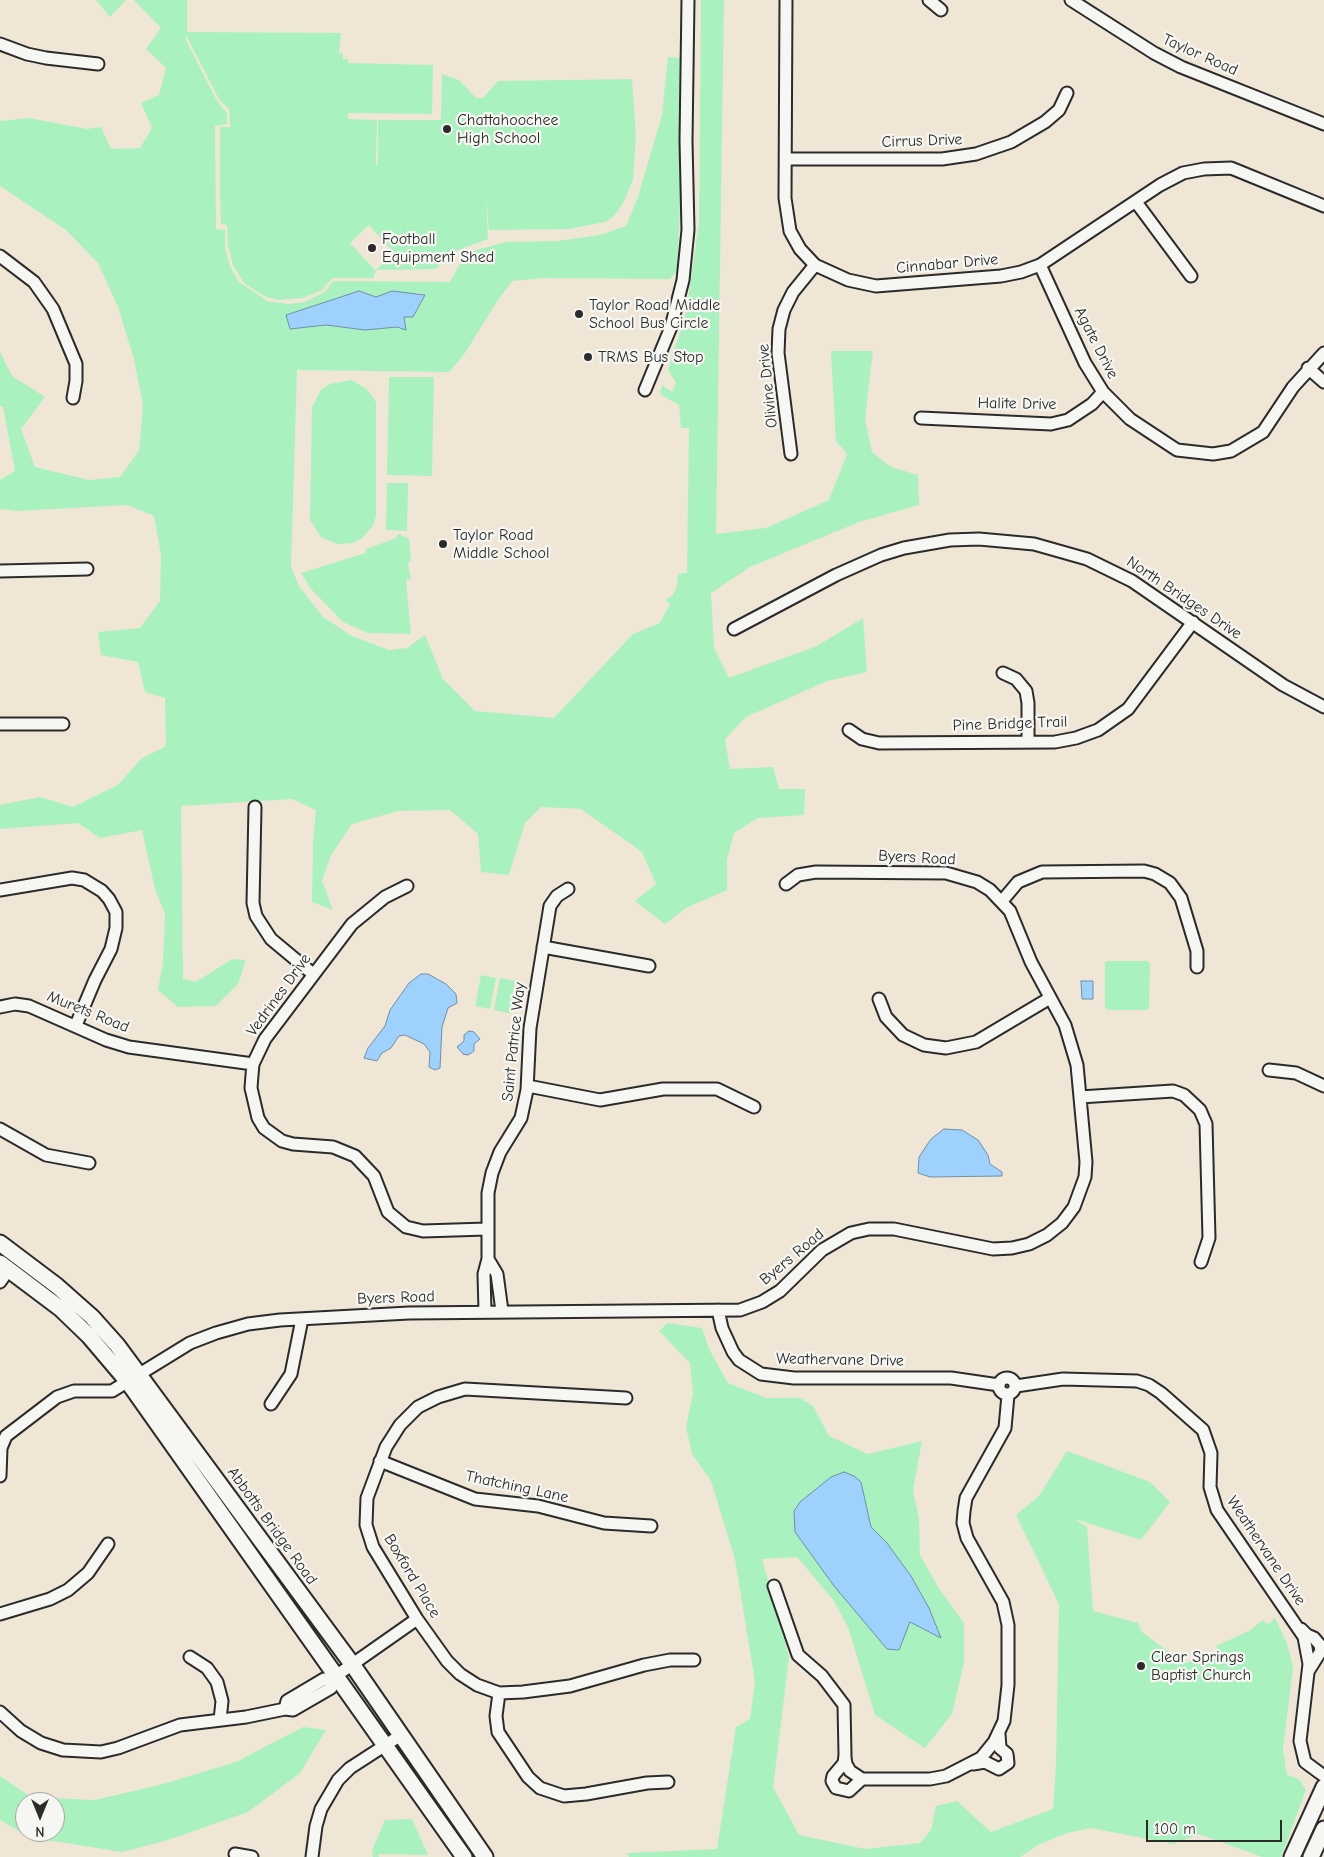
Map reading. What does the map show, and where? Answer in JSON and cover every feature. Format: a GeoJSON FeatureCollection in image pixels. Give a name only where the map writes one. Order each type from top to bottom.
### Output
{"type":"FeatureCollection","features":[{"type":"Feature","properties":{"kind":"main road","name":"Abbotts Bridge Road"},"geometry":{"type":"LineString","coordinates":[[0,1243],[27,1262],[92,1317],[333,1677],[386,1745],[464,1857]]}},
{"type":"Feature","properties":{"kind":"main road","name":"Abbotts Bridge Road"},"geometry":{"type":"LineString","coordinates":[[4,1266],[61,1309],[134,1379],[352,1664],[485,1857]]}},
{"type":"Feature","properties":{"kind":"main road"},"geometry":{"type":"LineString","coordinates":[[1292,1857],[1324,1787]]}},
{"type":"Feature","properties":{"kind":"main road"},"geometry":{"type":"LineString","coordinates":[[1312,1857],[1324,1829]]}},
{"type":"Feature","properties":{"kind":"street"},"geometry":{"type":"LineString","coordinates":[[645,390],[671,327],[684,270],[688,230],[688,0]]}},
{"type":"Feature","properties":{"kind":"street","name":"Cinnabar Drive"},"geometry":{"type":"LineString","coordinates":[[786,0],[785,198],[790,231],[800,249],[815,265],[848,280],[876,286],[1001,276],[1040,265],[1160,184],[1183,173],[1231,168],[1324,206]]}},
{"type":"Feature","properties":{"kind":"street"},"geometry":{"type":"LineString","coordinates":[[929,0],[941,10]]}},
{"type":"Feature","properties":{"kind":"street","name":"Taylor Road"},"geometry":{"type":"LineString","coordinates":[[1071,0],[1154,53],[1181,67],[1324,124]]}},
{"type":"Feature","properties":{"kind":"street"},"geometry":{"type":"LineString","coordinates":[[0,44],[27,54],[46,58],[98,64]]}},
{"type":"Feature","properties":{"kind":"street","name":"Cirrus Drive"},"geometry":{"type":"LineString","coordinates":[[786,159],[942,159],[976,154],[1011,142],[1045,122],[1058,110],[1067,93]]}},
{"type":"Feature","properties":{"kind":"street"},"geometry":{"type":"LineString","coordinates":[[1136,202],[1191,276]]}},
{"type":"Feature","properties":{"kind":"street"},"geometry":{"type":"LineString","coordinates":[[0,256],[34,282],[53,310],[76,364],[73,398]]}},
{"type":"Feature","properties":{"kind":"street","name":"Olivine Drive"},"geometry":{"type":"LineString","coordinates":[[791,454],[778,353],[779,329],[784,310],[793,292],[815,265]]}},
{"type":"Feature","properties":{"kind":"street","name":"Agate Drive"},"geometry":{"type":"LineString","coordinates":[[1040,265],[1085,363],[1102,392],[1130,418],[1177,450],[1213,454],[1231,451],[1263,432],[1308,368],[1324,353]]}},
{"type":"Feature","properties":{"kind":"street"},"geometry":{"type":"LineString","coordinates":[[1308,368],[1324,382]]}},
{"type":"Feature","properties":{"kind":"street","name":"Halite Drive"},"geometry":{"type":"LineString","coordinates":[[921,418],[1052,424],[1068,420],[1092,404],[1102,392]]}},
{"type":"Feature","properties":{"kind":"street","name":"North Bridges Drive"},"geometry":{"type":"LineString","coordinates":[[734,629],[836,575],[882,555],[927,543],[979,539],[1034,544],[1087,559],[1132,581],[1284,685],[1324,707]]}},
{"type":"Feature","properties":{"kind":"street"},"geometry":{"type":"LineString","coordinates":[[0,571],[87,569]]}},
{"type":"Feature","properties":{"kind":"street","name":"Pine Bridge Trail"},"geometry":{"type":"LineString","coordinates":[[849,730],[862,739],[879,743],[1055,742],[1076,738],[1098,730],[1117,718],[1140,696],[1194,622]]}},
{"type":"Feature","properties":{"kind":"street"},"geometry":{"type":"LineString","coordinates":[[1003,673],[1016,679],[1026,691],[1028,703],[1028,742]]}},
{"type":"Feature","properties":{"kind":"street"},"geometry":{"type":"LineString","coordinates":[[0,724],[63,724]]}},
{"type":"Feature","properties":{"kind":"street"},"geometry":{"type":"LineString","coordinates":[[255,807],[253,903],[256,916],[270,939],[313,974]]}},
{"type":"Feature","properties":{"kind":"street","name":"Byers Road"},"geometry":{"type":"LineString","coordinates":[[0,1476],[1,1448],[9,1432],[66,1392],[112,1391],[190,1343],[248,1324],[302,1319],[485,1311],[740,1310],[762,1302],[780,1291],[835,1241],[851,1233],[869,1229],[894,1229],[993,1248],[1012,1248],[1030,1244],[1047,1235],[1062,1223],[1074,1207],[1085,1177],[1086,1162],[1080,1097],[1072,1042],[1065,1025],[1031,962],[1016,922],[1002,901],[977,882],[946,873],[816,872],[798,875],[786,884]]}},
{"type":"Feature","properties":{"kind":"street"},"geometry":{"type":"LineString","coordinates":[[1002,901],[1018,882],[1042,872],[1144,872],[1155,874],[1170,883],[1181,898],[1198,951],[1197,967]]}},
{"type":"Feature","properties":{"kind":"street"},"geometry":{"type":"LineString","coordinates":[[0,890],[72,878],[84,880],[102,891],[109,899],[116,912],[116,928],[111,949],[76,1025]]}},
{"type":"Feature","properties":{"kind":"street","name":"Vedrines Drive"},"geometry":{"type":"LineString","coordinates":[[407,886],[384,897],[362,914],[313,974],[265,1039],[253,1064],[251,1088],[258,1118],[272,1136],[293,1144],[333,1146],[355,1156],[374,1176],[388,1212],[406,1227],[423,1230],[486,1229]]}},
{"type":"Feature","properties":{"kind":"street","name":"Saint Patrice Way"},"geometry":{"type":"LineString","coordinates":[[485,1311],[484,1274],[488,1259],[486,1229],[488,1193],[492,1173],[500,1152],[522,1118],[528,1086],[530,1028],[550,906],[557,896],[568,889]]}},
{"type":"Feature","properties":{"kind":"street"},"geometry":{"type":"LineString","coordinates":[[543,947],[649,966]]}},
{"type":"Feature","properties":{"kind":"street"},"geometry":{"type":"LineString","coordinates":[[879,999],[886,1017],[903,1035],[924,1045],[946,1048],[976,1042],[1050,998]]}},
{"type":"Feature","properties":{"kind":"street","name":"Murets Road"},"geometry":{"type":"LineString","coordinates":[[0,1007],[15,1004],[29,1006],[76,1025],[106,1040],[129,1047],[253,1064]]}},
{"type":"Feature","properties":{"kind":"street"},"geometry":{"type":"LineString","coordinates":[[1269,1070],[1296,1073],[1324,1086]]}},
{"type":"Feature","properties":{"kind":"street"},"geometry":{"type":"LineString","coordinates":[[528,1086],[600,1100],[663,1089],[717,1089],[754,1107]]}},
{"type":"Feature","properties":{"kind":"street"},"geometry":{"type":"LineString","coordinates":[[1080,1097],[1173,1091],[1184,1095],[1200,1110],[1206,1124],[1209,1230],[1207,1245],[1201,1262]]}},
{"type":"Feature","properties":{"kind":"street"},"geometry":{"type":"LineString","coordinates":[[0,1129],[46,1155],[89,1163]]}},
{"type":"Feature","properties":{"kind":"street","name":"Saint Patrice Way"},"geometry":{"type":"LineString","coordinates":[[488,1259],[497,1274],[502,1311]]}},
{"type":"Feature","properties":{"kind":"street"},"geometry":{"type":"LineString","coordinates":[[0,1282],[4,1266]]}},
{"type":"Feature","properties":{"kind":"street","name":"Weathervane Drive"},"geometry":{"type":"LineString","coordinates":[[718,1310],[722,1328],[733,1352],[739,1360],[761,1374],[794,1378],[951,1378],[999,1385]]}},
{"type":"Feature","properties":{"kind":"street"},"geometry":{"type":"LineString","coordinates":[[271,1404],[291,1374],[302,1319]]}},
{"type":"Feature","properties":{"kind":"street"},"geometry":{"type":"LineString","coordinates":[[1009,1378],[1016,1386],[1014,1392],[1008,1395],[1000,1391],[999,1385],[1002,1380],[1009,1378]]}},
{"type":"Feature","properties":{"kind":"street","name":"Weathervane Drive"},"geometry":{"type":"LineString","coordinates":[[1016,1386],[1062,1379],[1137,1381],[1149,1385],[1167,1398],[1203,1430],[1210,1453],[1212,1501],[1304,1637],[1307,1650],[1308,1674],[1300,1741],[1305,1762],[1324,1776]]}},
{"type":"Feature","properties":{"kind":"street","name":"Boxford Place"},"geometry":{"type":"LineString","coordinates":[[626,1398],[465,1389],[438,1397],[418,1407],[400,1424],[386,1447],[367,1498],[366,1525],[373,1547],[417,1619],[447,1661],[460,1674],[477,1685],[500,1693],[570,1686],[644,1665],[670,1660],[694,1660]]}},
{"type":"Feature","properties":{"kind":"street"},"geometry":{"type":"LineString","coordinates":[[973,1764],[988,1751],[1000,1732],[1004,1721],[1008,1684],[1009,1638],[1006,1613],[997,1590],[972,1548],[963,1523],[966,1498],[1005,1428],[1008,1395]]}},
{"type":"Feature","properties":{"kind":"street","name":"Thatching Lane"},"geometry":{"type":"LineString","coordinates":[[380,1461],[475,1499],[530,1505],[604,1523],[651,1526]]}},
{"type":"Feature","properties":{"kind":"street"},"geometry":{"type":"LineString","coordinates":[[0,1614],[50,1599],[68,1590],[88,1573],[108,1544]]}},
{"type":"Feature","properties":{"kind":"street"},"geometry":{"type":"LineString","coordinates":[[774,1586],[798,1655],[822,1676],[844,1705],[846,1764],[850,1771],[862,1779],[930,1779],[946,1776],[973,1764],[985,1762],[999,1769],[1008,1763],[1007,1754],[1000,1748],[1000,1732]]}},
{"type":"Feature","properties":{"kind":"street"},"geometry":{"type":"LineString","coordinates":[[0,1712],[20,1731],[40,1743],[62,1750],[84,1753],[118,1748],[180,1725],[246,1718],[285,1709],[293,1710],[331,1688],[333,1677],[417,1619]]}},
{"type":"Feature","properties":{"kind":"street"},"geometry":{"type":"LineString","coordinates":[[190,1657],[207,1668],[217,1682],[222,1701],[220,1720]]}},
{"type":"Feature","properties":{"kind":"street"},"geometry":{"type":"LineString","coordinates":[[500,1693],[496,1716],[498,1732],[528,1777],[540,1788],[564,1796],[647,1783],[668,1782]]}},
{"type":"Feature","properties":{"kind":"street"},"geometry":{"type":"LineString","coordinates":[[312,1857],[316,1826],[329,1792],[350,1768],[401,1735]]}},
{"type":"Feature","properties":{"kind":"street"},"geometry":{"type":"LineString","coordinates":[[845,1755],[844,1763],[832,1781],[836,1788],[848,1791],[862,1779]]}},
{"type":"Feature","properties":{"kind":"street"},"geometry":{"type":"LineString","coordinates":[[235,1854],[252,1857]]}},
{"type":"Feature","properties":{"kind":"green space"},"geometry":{"type":"Polygon","coordinates":[[[96,0],[126,0],[110,17],[96,0]]]}},
{"type":"Feature","properties":{"kind":"green space"},"geometry":{"type":"Polygon","coordinates":[[[134,0],[187,0],[187,32],[341,33],[339,53],[343,53],[343,59],[348,59],[348,63],[433,65],[432,114],[348,113],[348,119],[377,120],[376,165],[378,165],[378,120],[441,120],[442,74],[459,80],[476,98],[483,98],[498,81],[632,79],[636,136],[633,180],[622,205],[614,216],[605,222],[569,229],[489,230],[486,194],[488,239],[450,253],[436,269],[376,270],[394,253],[369,225],[350,243],[376,271],[373,278],[332,278],[322,290],[303,298],[278,300],[264,296],[244,283],[233,265],[228,245],[227,225],[221,224],[220,193],[220,127],[230,127],[229,109],[219,99],[186,35],[186,40],[217,101],[227,113],[227,124],[215,126],[216,229],[225,230],[225,248],[230,266],[239,282],[267,301],[288,304],[305,302],[325,292],[333,281],[450,282],[466,253],[506,242],[558,241],[600,235],[626,226],[638,197],[662,115],[668,57],[681,58],[681,185],[677,270],[670,279],[545,278],[512,281],[463,356],[449,372],[297,370],[291,567],[299,586],[323,617],[352,636],[389,650],[407,648],[425,635],[443,679],[475,711],[554,718],[633,634],[660,623],[670,604],[665,600],[672,596],[677,587],[678,574],[687,573],[689,428],[681,428],[679,405],[660,394],[662,385],[672,392],[676,383],[668,370],[686,313],[699,224],[701,0],[724,0],[716,534],[766,528],[829,500],[847,454],[836,441],[831,351],[873,351],[865,419],[872,452],[891,467],[918,475],[919,505],[859,522],[750,567],[711,593],[714,648],[729,678],[817,646],[863,618],[867,672],[827,681],[746,717],[725,739],[730,769],[773,767],[779,789],[805,789],[804,815],[758,818],[734,833],[727,860],[727,890],[686,908],[665,924],[635,901],[656,884],[642,852],[581,809],[541,807],[525,823],[509,875],[481,872],[478,834],[450,810],[398,811],[352,824],[331,855],[322,881],[333,910],[312,902],[313,842],[316,810],[292,799],[181,806],[183,979],[196,982],[232,959],[246,960],[238,984],[216,1006],[178,1007],[158,990],[163,963],[165,914],[155,889],[142,830],[100,838],[78,823],[0,829],[0,805],[40,797],[73,807],[118,785],[141,759],[166,746],[165,698],[145,692],[138,662],[101,655],[98,632],[140,628],[160,601],[161,555],[154,516],[127,505],[16,511],[0,509],[0,480],[15,471],[3,407],[0,406],[0,352],[12,376],[45,397],[21,429],[35,467],[89,480],[120,477],[139,451],[143,405],[134,359],[118,307],[98,263],[66,230],[0,186],[0,121],[29,118],[87,129],[101,127],[111,149],[140,148],[152,128],[141,103],[159,95],[166,68],[146,49],[161,28],[134,0]],[[359,291],[287,315],[290,329],[326,325],[365,330],[397,327],[406,329],[404,317],[413,317],[425,295],[420,293],[377,297],[359,291]]]}},
{"type":"Feature","properties":{"kind":"green space"},"geometry":{"type":"Polygon","coordinates":[[[389,377],[434,377],[432,476],[387,475],[389,377]]]}},
{"type":"Feature","properties":{"kind":"green space"},"geometry":{"type":"Polygon","coordinates":[[[351,380],[367,389],[376,402],[376,516],[373,526],[361,539],[352,543],[337,544],[321,537],[310,520],[312,407],[321,390],[330,384],[351,380]]]}},
{"type":"Feature","properties":{"kind":"green space"},"geometry":{"type":"Polygon","coordinates":[[[387,483],[408,483],[407,531],[386,530],[387,483]]]}},
{"type":"Feature","properties":{"kind":"green space"},"geometry":{"type":"Polygon","coordinates":[[[399,534],[409,539],[411,560],[408,563],[411,579],[406,580],[411,634],[368,633],[343,622],[311,589],[301,573],[366,553],[366,549],[394,539],[399,534]]]}},
{"type":"Feature","properties":{"kind":"green space"},"geometry":{"type":"Polygon","coordinates":[[[1108,961],[1147,961],[1150,963],[1149,1007],[1147,1010],[1108,1010],[1105,1007],[1105,963],[1108,961]]]}},
{"type":"Feature","properties":{"kind":"green space"},"geometry":{"type":"Polygon","coordinates":[[[481,975],[496,978],[490,1009],[475,1006],[481,975]]]}},
{"type":"Feature","properties":{"kind":"green space"},"geometry":{"type":"Polygon","coordinates":[[[500,978],[515,981],[509,1013],[494,1010],[500,978]]]}},
{"type":"Feature","properties":{"kind":"green space"},"geometry":{"type":"Polygon","coordinates":[[[668,1323],[702,1328],[709,1349],[728,1383],[766,1398],[800,1398],[813,1406],[829,1436],[868,1454],[922,1441],[913,1491],[919,1518],[920,1555],[938,1587],[964,1623],[964,1662],[952,1714],[925,1748],[875,1715],[848,1627],[834,1601],[797,1557],[762,1559],[789,1657],[773,1787],[799,1835],[865,1849],[920,1843],[931,1830],[936,1806],[957,1801],[991,1832],[1053,1809],[1056,1766],[1059,1604],[1016,1515],[1039,1496],[1067,1451],[1150,1482],[1170,1502],[1141,1540],[1075,1519],[1087,1527],[1093,1611],[1138,1623],[1142,1632],[1181,1661],[1186,1663],[1197,1658],[1202,1664],[1219,1653],[1216,1646],[1249,1631],[1263,1620],[1266,1624],[1272,1622],[1275,1618],[1287,1643],[1293,1667],[1283,1750],[1287,1775],[1299,1779],[1306,1790],[1281,1857],[1262,1857],[1199,1834],[1174,1844],[1091,1828],[1067,1833],[1040,1844],[1020,1857],[629,1857],[627,1853],[717,1849],[736,1727],[750,1719],[755,1682],[735,1559],[711,1481],[692,1454],[686,1427],[693,1393],[690,1363],[659,1331],[668,1323]]]}},
{"type":"Feature","properties":{"kind":"green space"},"geometry":{"type":"Polygon","coordinates":[[[303,1727],[326,1730],[300,1773],[248,1812],[168,1840],[122,1852],[59,1842],[65,1842],[65,1799],[95,1800],[163,1784],[236,1762],[303,1727]]]}},
{"type":"Feature","properties":{"kind":"green space"},"geometry":{"type":"Polygon","coordinates":[[[0,1776],[24,1792],[15,1792],[15,1829],[0,1820],[0,1776]]]}},
{"type":"Feature","properties":{"kind":"green space"},"geometry":{"type":"Polygon","coordinates":[[[412,1819],[428,1855],[378,1854],[379,1857],[373,1857],[372,1850],[385,1820],[412,1819]]]}},
{"type":"Feature","properties":{"kind":"water"},"geometry":{"type":"Polygon","coordinates":[[[359,291],[376,297],[392,291],[425,295],[413,317],[404,317],[406,330],[397,327],[365,330],[326,325],[290,329],[286,315],[359,291]]]}},
{"type":"Feature","properties":{"kind":"water"},"geometry":{"type":"Polygon","coordinates":[[[421,974],[428,974],[446,984],[456,994],[457,1003],[448,1008],[442,1027],[440,1068],[435,1070],[429,1067],[430,1052],[424,1044],[405,1035],[399,1036],[391,1048],[382,1053],[377,1061],[364,1058],[368,1048],[385,1026],[390,1010],[409,983],[421,974]]]}},
{"type":"Feature","properties":{"kind":"water"},"geometry":{"type":"Polygon","coordinates":[[[1081,981],[1093,981],[1093,999],[1082,999],[1081,981]]]}},
{"type":"Feature","properties":{"kind":"water"},"geometry":{"type":"Polygon","coordinates":[[[469,1031],[474,1032],[480,1039],[474,1044],[474,1051],[468,1055],[463,1054],[457,1047],[464,1041],[464,1035],[469,1031]]]}},
{"type":"Feature","properties":{"kind":"water"},"geometry":{"type":"Polygon","coordinates":[[[944,1129],[962,1130],[978,1140],[988,1155],[990,1164],[1002,1172],[1002,1176],[930,1177],[918,1173],[919,1157],[931,1139],[944,1129]]]}},
{"type":"Feature","properties":{"kind":"water"},"geometry":{"type":"Polygon","coordinates":[[[844,1472],[854,1476],[861,1482],[871,1527],[887,1543],[911,1576],[929,1608],[941,1638],[910,1622],[899,1650],[887,1649],[834,1586],[795,1532],[794,1511],[800,1502],[831,1477],[844,1472]]]}},
{"type":"Feature","properties":{"kind":"place","name":"Chattahoochee High School"},"geometry":{"type":"Point","coordinates":[447,129]}},
{"type":"Feature","properties":{"kind":"place","name":"Football Equipment Shed"},"geometry":{"type":"Point","coordinates":[372,248]}},
{"type":"Feature","properties":{"kind":"place","name":"Taylor Road Middle School Bus Circle"},"geometry":{"type":"Point","coordinates":[579,314]}},
{"type":"Feature","properties":{"kind":"place","name":"TRMS Bus Stop"},"geometry":{"type":"Point","coordinates":[588,357]}},
{"type":"Feature","properties":{"kind":"place","name":"Taylor Road Middle School"},"geometry":{"type":"Point","coordinates":[443,544]}},
{"type":"Feature","properties":{"kind":"place","name":"Clear Springs Baptist Church"},"geometry":{"type":"Point","coordinates":[1141,1666]}}]}
